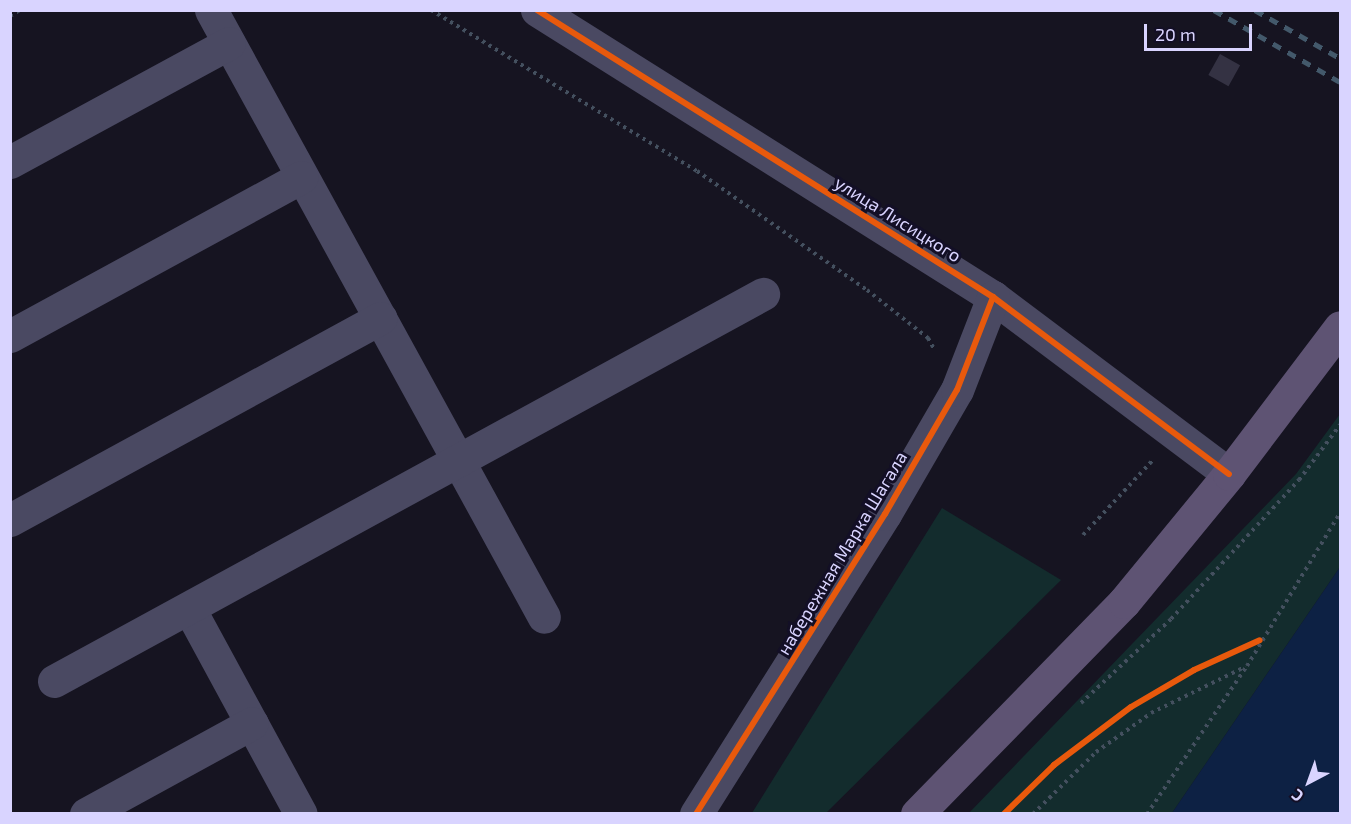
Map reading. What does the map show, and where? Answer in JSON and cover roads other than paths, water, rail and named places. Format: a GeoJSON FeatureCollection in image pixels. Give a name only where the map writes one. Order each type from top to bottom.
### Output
{"type":"FeatureCollection","features":[{"type":"Feature","properties":{"kind":"main road"},"geometry":{"type":"LineString","coordinates":[[917,813],[1124,602],[1229,474],[1341,327]]}},
{"type":"Feature","properties":{"kind":"street"},"geometry":{"type":"LineString","coordinates":[[211,10],[544,617]]}},
{"type":"Feature","properties":{"kind":"street","name":"улица Лисицкого"},"geometry":{"type":"LineString","coordinates":[[537,10],[993,297],[1229,474]]}},
{"type":"Feature","properties":{"kind":"street"},"geometry":{"type":"LineString","coordinates":[[10,162],[229,43]]}},
{"type":"Feature","properties":{"kind":"street"},"geometry":{"type":"LineString","coordinates":[[10,336],[302,177]]}},
{"type":"Feature","properties":{"kind":"street"},"geometry":{"type":"LineString","coordinates":[[54,681],[763,294]]}},
{"type":"Feature","properties":{"kind":"street","name":"набережная Марка Шагала"},"geometry":{"type":"LineString","coordinates":[[696,813],[879,523],[957,390],[993,297]]}},
{"type":"Feature","properties":{"kind":"street"},"geometry":{"type":"LineString","coordinates":[[10,520],[380,318]]}},
{"type":"Feature","properties":{"kind":"street"},"geometry":{"type":"LineString","coordinates":[[189,608],[301,813]]}},
{"type":"Feature","properties":{"kind":"street"},"geometry":{"type":"LineString","coordinates":[[86,813],[252,723]]}},
{"type":"Feature","properties":{"kind":"water"},"geometry":{"type":"Polygon","coordinates":[[[1340,567],[1340,813],[1172,813],[1340,567]]]}},
{"type":"Feature","properties":{"kind":"railway"},"geometry":{"type":"LineString","coordinates":[[1214,10],[1340,82]]}},
{"type":"Feature","properties":{"kind":"railway"},"geometry":{"type":"LineString","coordinates":[[1255,10],[1340,58]]}}]}
